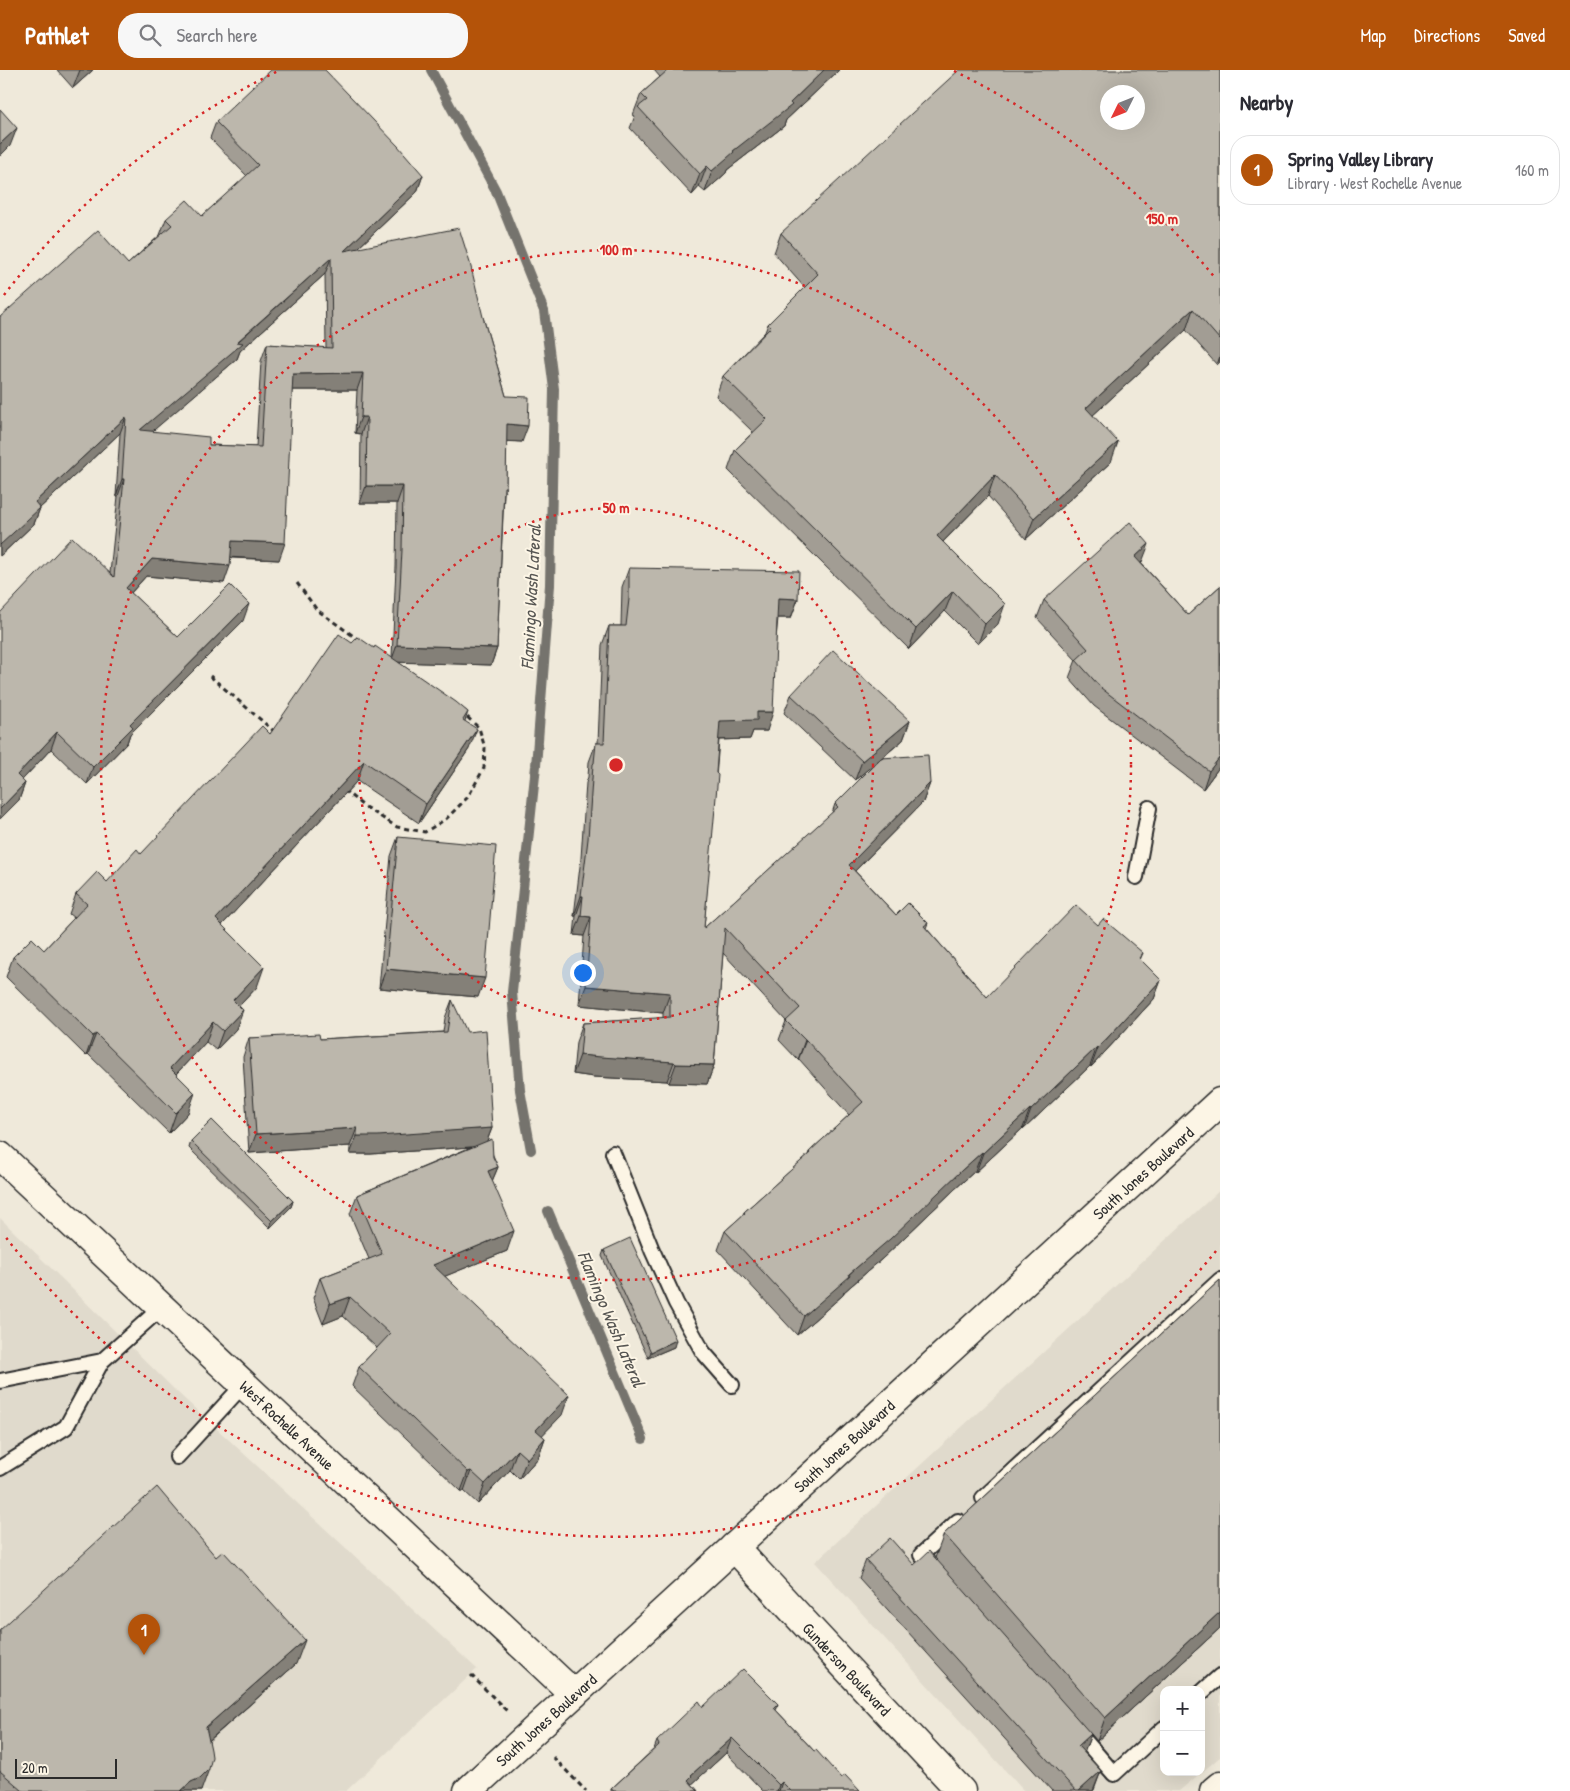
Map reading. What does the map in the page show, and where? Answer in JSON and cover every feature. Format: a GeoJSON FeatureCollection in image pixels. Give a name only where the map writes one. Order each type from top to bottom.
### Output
{"type":"FeatureCollection","features":[{"type":"Feature","properties":{"kind":"street","name":"South Jones Boulevard"},"geometry":{"type":"LineString","coordinates":[[468,1791],[1220,1102]]}},
{"type":"Feature","properties":{"kind":"street","name":"West Rochelle Avenue"},"geometry":{"type":"LineString","coordinates":[[0,1156],[574,1694]]}},
{"type":"Feature","properties":{"kind":"street","name":"Gunderson Boulevard"},"geometry":{"type":"LineString","coordinates":[[734,1547],[961,1791]]}},
{"type":"Feature","properties":{"kind":"street"},"geometry":{"type":"LineString","coordinates":[[1214,1791],[1220,1786]]}},
{"type":"Feature","properties":{"kind":"lane"},"geometry":{"type":"LineString","coordinates":[[1136,877],[1148,808]]}},
{"type":"Feature","properties":{"kind":"lane"},"geometry":{"type":"LineString","coordinates":[[614,1154],[652,1250],[676,1303],[703,1352],[732,1385]]}},
{"type":"Feature","properties":{"kind":"lane"},"geometry":{"type":"LineString","coordinates":[[947,1584],[921,1555],[1220,1280]]}},
{"type":"Feature","properties":{"kind":"lane"},"geometry":{"type":"LineString","coordinates":[[0,1468],[66,1428],[102,1362],[162,1307]]}},
{"type":"Feature","properties":{"kind":"lane"},"geometry":{"type":"LineString","coordinates":[[0,1381],[102,1362]]}},
{"type":"Feature","properties":{"kind":"lane"},"geometry":{"type":"LineString","coordinates":[[177,1457],[244,1384]]}},
{"type":"Feature","properties":{"kind":"lane"},"geometry":{"type":"LineString","coordinates":[[1205,1689],[1220,1676]]}},
{"type":"Feature","properties":{"kind":"lane"},"geometry":{"type":"LineString","coordinates":[[1063,1715],[1114,1774],[1161,1731]]}},
{"type":"Feature","properties":{"kind":"path"},"geometry":{"type":"LineString","coordinates":[[298,583],[317,610],[363,643]]}},
{"type":"Feature","properties":{"kind":"path"},"geometry":{"type":"LineString","coordinates":[[210,676],[278,736]]}},
{"type":"Feature","properties":{"kind":"path"},"geometry":{"type":"LineString","coordinates":[[341,788],[362,805],[397,826],[426,832],[446,820],[468,798],[484,768],[485,748],[479,728],[460,711]]}},
{"type":"Feature","properties":{"kind":"path"},"geometry":{"type":"LineString","coordinates":[[580,1785],[586,1791]]}},
{"type":"Feature","properties":{"kind":"shaded area"},"geometry":{"type":"Polygon","coordinates":[[[1220,1190],[1220,1757],[1205,1769],[1205,1686],[1160,1686],[1160,1776],[1197,1776],[1179,1791],[1024,1791],[815,1562],[1220,1190]]]}},
{"type":"Feature","properties":{"kind":"shaded area"},"geometry":{"type":"Polygon","coordinates":[[[0,1218],[177,1392],[477,1669],[346,1791],[0,1791],[0,1218]]]}},
{"type":"Feature","properties":{"kind":"building"},"geometry":{"type":"Polygon","coordinates":[[[271,70],[325,70],[398,146],[423,175],[344,251],[459,228],[506,396],[529,397],[528,426],[507,424],[506,487],[504,487],[497,648],[397,645],[403,486],[366,486],[367,417],[361,417],[363,373],[293,374],[285,543],[232,541],[230,566],[152,559],[126,588],[178,637],[230,585],[249,604],[130,724],[133,727],[93,767],[57,732],[17,775],[25,783],[0,809],[0,613],[72,537],[114,577],[124,479],[122,479],[126,417],[35,502],[40,508],[0,545],[0,317],[98,230],[128,264],[172,225],[166,219],[187,200],[202,216],[258,165],[216,122],[271,70]],[[331,258],[237,342],[243,343],[140,430],[209,437],[209,445],[261,447],[267,344],[332,348],[331,258]]]}},
{"type":"Feature","properties":{"kind":"building"},"geometry":{"type":"Polygon","coordinates":[[[668,70],[824,70],[790,103],[792,105],[733,151],[712,171],[707,166],[700,174],[638,107],[647,100],[641,94],[668,70]]]}},
{"type":"Feature","properties":{"kind":"building"},"geometry":{"type":"Polygon","coordinates":[[[959,70],[1220,70],[1220,340],[1193,309],[1086,408],[1118,442],[1034,518],[995,475],[937,536],[1005,604],[985,624],[953,591],[916,629],[735,450],[767,419],[723,376],[771,327],[768,324],[818,274],[781,233],[959,70]]]}},
{"type":"Feature","properties":{"kind":"building"},"geometry":{"type":"Polygon","coordinates":[[[0,109],[17,128],[0,144],[0,109]]]}},
{"type":"Feature","properties":{"kind":"building"},"geometry":{"type":"Polygon","coordinates":[[[1130,522],[1149,544],[1135,557],[1188,615],[1220,586],[1220,757],[1209,771],[1101,688],[1076,660],[1088,649],[1044,600],[1130,522]]]}},
{"type":"Feature","properties":{"kind":"building"},"geometry":{"type":"Polygon","coordinates":[[[629,568],[799,571],[798,599],[778,598],[773,712],[757,712],[757,720],[720,721],[716,773],[718,775],[704,928],[838,807],[835,804],[881,758],[928,755],[930,783],[849,865],[896,915],[908,903],[928,923],[924,926],[987,997],[1076,905],[1098,925],[1103,919],[1143,953],[1139,958],[1161,980],[1098,1048],[804,1316],[725,1231],[863,1102],[786,1021],[800,1008],[725,928],[714,1065],[676,1064],[674,1062],[580,1055],[583,1023],[670,1017],[670,993],[586,986],[591,917],[581,916],[583,896],[581,896],[588,839],[593,764],[596,743],[604,743],[609,626],[626,626],[629,599],[629,568]]]}},
{"type":"Feature","properties":{"kind":"building"},"geometry":{"type":"Polygon","coordinates":[[[339,634],[352,643],[358,637],[374,648],[375,646],[456,702],[468,712],[463,720],[477,729],[426,804],[364,761],[216,919],[264,967],[233,1000],[243,1010],[223,1031],[213,1022],[170,1068],[195,1093],[176,1113],[96,1034],[93,1036],[13,957],[32,938],[44,950],[87,904],[76,894],[97,872],[107,882],[137,849],[141,854],[262,726],[270,734],[339,634]]]}},
{"type":"Feature","properties":{"kind":"building"},"geometry":{"type":"Polygon","coordinates":[[[833,650],[910,721],[862,761],[791,695],[833,650]]]}},
{"type":"Feature","properties":{"kind":"building"},"geometry":{"type":"Polygon","coordinates":[[[398,837],[496,846],[485,978],[386,969],[398,837]]]}},
{"type":"Feature","properties":{"kind":"building"},"geometry":{"type":"Polygon","coordinates":[[[452,1000],[467,1032],[486,1030],[492,1128],[378,1136],[357,1136],[357,1128],[256,1134],[249,1038],[319,1034],[320,1039],[447,1032],[452,1000]]]}},
{"type":"Feature","properties":{"kind":"building"},"geometry":{"type":"Polygon","coordinates":[[[212,1120],[293,1201],[272,1221],[191,1141],[212,1120]]]}},
{"type":"Feature","properties":{"kind":"building"},"geometry":{"type":"Polygon","coordinates":[[[492,1139],[493,1157],[498,1167],[488,1171],[514,1231],[433,1265],[569,1395],[536,1430],[545,1438],[527,1459],[517,1450],[485,1484],[471,1471],[468,1472],[359,1367],[390,1334],[350,1297],[330,1304],[320,1278],[382,1254],[357,1195],[492,1139]]]}},
{"type":"Feature","properties":{"kind":"building"},"geometry":{"type":"Polygon","coordinates":[[[630,1238],[676,1340],[651,1352],[604,1250],[630,1238]]]}},
{"type":"Feature","properties":{"kind":"building"},"geometry":{"type":"Polygon","coordinates":[[[1220,1280],[1220,1612],[1105,1718],[944,1534],[1220,1280]]]}},
{"type":"Feature","properties":{"kind":"building"},"geometry":{"type":"Polygon","coordinates":[[[157,1487],[216,1557],[223,1551],[305,1640],[206,1727],[212,1757],[209,1769],[200,1778],[191,1782],[181,1791],[23,1791],[0,1771],[0,1630],[157,1487]]]}},
{"type":"Feature","properties":{"kind":"building"},"geometry":{"type":"Polygon","coordinates":[[[890,1538],[914,1565],[929,1551],[1091,1734],[1078,1746],[1101,1771],[1079,1791],[1076,1791],[866,1560],[890,1538]]]}},
{"type":"Feature","properties":{"kind":"building"},"geometry":{"type":"Polygon","coordinates":[[[743,1669],[778,1704],[774,1708],[814,1751],[816,1750],[841,1778],[845,1775],[860,1791],[791,1791],[782,1782],[779,1785],[732,1738],[691,1775],[688,1780],[698,1791],[614,1791],[611,1789],[659,1745],[657,1741],[699,1701],[703,1707],[743,1669]]]}},
{"type":"Feature","properties":{"kind":"waterway","name":"Flamingo Wash Lateral"},"geometry":{"type":"LineString","coordinates":[[431,70],[496,191],[544,311],[554,389],[550,585],[536,766],[512,992],[520,1090],[531,1150]]}},
{"type":"Feature","properties":{"kind":"waterway","name":"Flamingo Wash Lateral"},"geometry":{"type":"LineString","coordinates":[[548,1211],[643,1439]]}},
{"type":"Feature","properties":{"kind":"place","name":"Spring Valley Library"},"geometry":{"type":"Point","coordinates":[144,1655]}}]}
